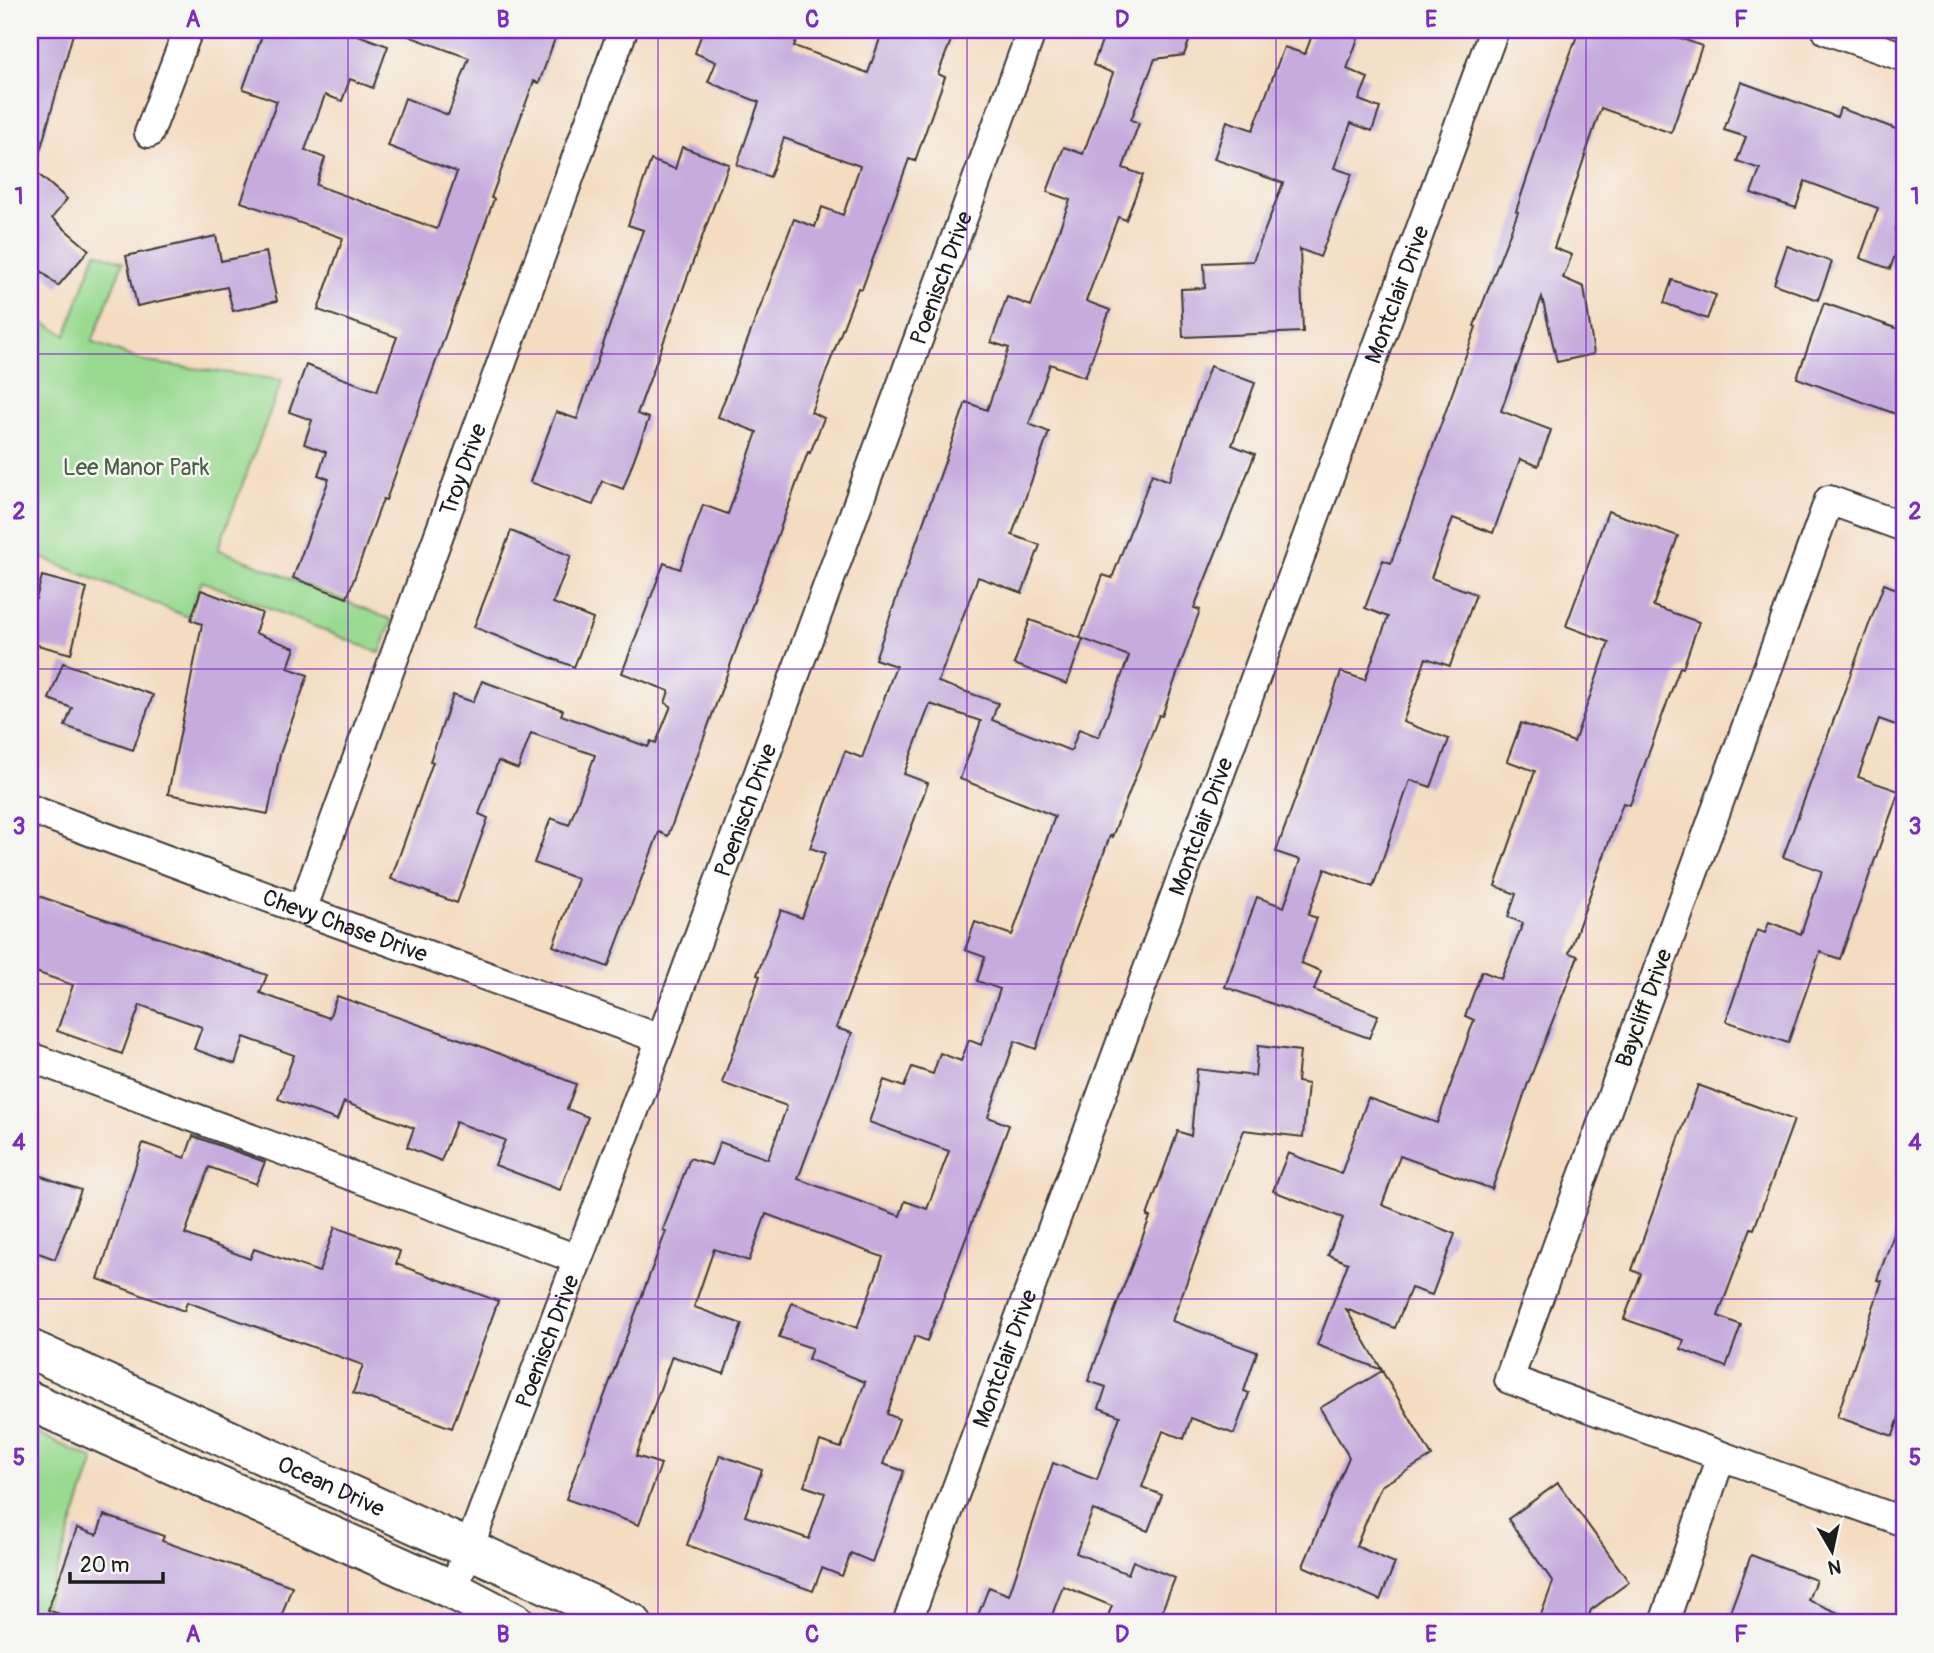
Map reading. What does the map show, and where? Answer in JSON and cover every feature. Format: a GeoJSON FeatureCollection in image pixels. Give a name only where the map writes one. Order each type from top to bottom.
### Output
{"type":"FeatureCollection","features":[{"type":"Feature","properties":{"kind":"main road","name":"Ocean Drive"},"geometry":{"type":"LineString","coordinates":[[30,1349],[632,1623]]}},
{"type":"Feature","properties":{"kind":"main road","name":"Ocean Drive"},"geometry":{"type":"LineString","coordinates":[[30,1401],[453,1590],[516,1623]]}},
{"type":"Feature","properties":{"kind":"main road"},"geometry":{"type":"LineString","coordinates":[[168,1463],[187,1421]]}},
{"type":"Feature","properties":{"kind":"street"},"geometry":{"type":"LineString","coordinates":[[149,133],[188,30]]}},
{"type":"Feature","properties":{"kind":"street","name":"Troy Drive"},"geometry":{"type":"LineString","coordinates":[[302,910],[623,30]]}},
{"type":"Feature","properties":{"kind":"street","name":"Poenisch Drive"},"geometry":{"type":"LineString","coordinates":[[453,1590],[661,1039],[1032,30]]}},
{"type":"Feature","properties":{"kind":"street","name":"Montclair Drive"},"geometry":{"type":"LineString","coordinates":[[907,1623],[1494,30]]}},
{"type":"Feature","properties":{"kind":"street"},"geometry":{"type":"LineString","coordinates":[[1826,30],[1904,57]]}},
{"type":"Feature","properties":{"kind":"street","name":"Baycliff Drive"},"geometry":{"type":"LineString","coordinates":[[1721,1456],[1508,1379],[1829,500],[1904,527]]}},
{"type":"Feature","properties":{"kind":"street","name":"Chevy Chase Drive"},"geometry":{"type":"LineString","coordinates":[[30,809],[661,1039]]}},
{"type":"Feature","properties":{"kind":"street"},"geometry":{"type":"LineString","coordinates":[[30,1057],[578,1259]]}},
{"type":"Feature","properties":{"kind":"street"},"geometry":{"type":"LineString","coordinates":[[1664,1623],[1721,1456],[1904,1522]]}},
{"type":"Feature","properties":{"kind":"green space","name":"Lee Manor Park"},"geometry":{"type":"Polygon","coordinates":[[[96,252],[123,262],[92,342],[146,362],[282,380],[218,549],[392,620],[380,653],[202,581],[188,617],[30,553],[30,315],[66,335],[96,252]]]}},
{"type":"Feature","properties":{"kind":"green space"},"geometry":{"type":"Polygon","coordinates":[[[30,1431],[94,1459],[40,1623],[30,1623],[30,1431]]]}},
{"type":"Feature","properties":{"kind":"building"},"geometry":{"type":"Polygon","coordinates":[[[30,30],[74,30],[37,162],[30,161],[30,30]]]}},
{"type":"Feature","properties":{"kind":"building"},"geometry":{"type":"Polygon","coordinates":[[[264,30],[344,30],[388,46],[373,88],[350,79],[342,101],[325,95],[305,150],[325,158],[316,185],[437,229],[457,172],[388,146],[405,98],[448,115],[469,58],[400,33],[401,30],[558,30],[539,83],[534,81],[386,500],[383,499],[347,598],[293,578],[329,479],[318,475],[326,452],[304,444],[312,420],[289,412],[306,365],[377,391],[397,337],[318,310],[343,238],[241,202],[277,101],[243,89],[264,30]]]}},
{"type":"Feature","properties":{"kind":"building"},"geometry":{"type":"Polygon","coordinates":[[[703,30],[800,30],[794,46],[868,73],[883,30],[955,30],[938,74],[945,77],[915,161],[909,159],[862,289],[858,288],[811,412],[824,418],[810,453],[808,452],[668,836],[659,832],[608,967],[553,946],[578,879],[534,863],[551,818],[569,825],[595,755],[531,733],[518,769],[498,761],[479,814],[488,818],[457,903],[391,879],[433,762],[430,761],[453,695],[473,702],[482,681],[563,710],[561,715],[648,747],[651,741],[656,743],[671,706],[665,703],[669,691],[622,673],[664,563],[680,569],[703,505],[728,514],[757,432],[718,417],[794,219],[815,227],[822,207],[843,215],[860,166],[784,138],[770,177],[737,165],[759,102],[708,82],[716,62],[695,53],[703,30]]]}},
{"type":"Feature","properties":{"kind":"building"},"geometry":{"type":"Polygon","coordinates":[[[1106,30],[1193,30],[1184,55],[1155,59],[1131,120],[1139,123],[1123,168],[1143,175],[1126,220],[1118,217],[1086,301],[1110,310],[1085,377],[1050,364],[1029,424],[1049,432],[1012,535],[1040,545],[1022,593],[978,577],[938,682],[998,703],[992,720],[1071,751],[1079,729],[1099,737],[1129,656],[1080,638],[1103,575],[1112,578],[1152,474],[1169,481],[1210,366],[1255,383],[1232,445],[1255,454],[1194,608],[1200,610],[1162,716],[1159,715],[1112,837],[1110,836],[1036,1049],[1015,1041],[988,1117],[1009,1125],[927,1341],[915,1336],[887,1414],[899,1419],[883,1464],[904,1471],[872,1562],[851,1553],[842,1576],[822,1568],[813,1591],[687,1545],[720,1455],[762,1470],[745,1516],[809,1539],[825,1493],[804,1486],[820,1441],[841,1448],[865,1382],[808,1359],[812,1348],[779,1337],[792,1303],[857,1328],[883,1257],[766,1214],[749,1261],[714,1249],[694,1307],[742,1324],[724,1374],[672,1356],[636,1456],[661,1464],[639,1525],[566,1499],[666,1231],[663,1230],[690,1158],[711,1165],[720,1142],[768,1159],[787,1106],[722,1083],[781,910],[802,918],[825,853],[810,848],[845,751],[862,758],[896,666],[875,659],[966,402],[987,410],[1009,348],[991,342],[1007,297],[1031,306],[1070,200],[1047,192],[1064,147],[1083,154],[1113,73],[1093,65],[1106,30]],[[930,704],[904,774],[928,783],[836,1028],[852,1033],[798,1179],[900,1216],[905,1201],[927,1209],[949,1151],[869,1122],[884,1080],[904,1087],[912,1067],[933,1074],[940,1053],[961,1061],[969,1040],[981,1045],[1000,989],[977,981],[985,957],[965,950],[975,922],[1012,935],[1055,816],[960,779],[981,721],[930,704]]]}},
{"type":"Feature","properties":{"kind":"building"},"geometry":{"type":"Polygon","coordinates":[[[1314,30],[1361,30],[1347,69],[1368,78],[1359,100],[1380,108],[1372,131],[1351,123],[1334,168],[1352,174],[1320,257],[1300,249],[1303,332],[1183,337],[1181,289],[1205,288],[1204,263],[1253,261],[1283,183],[1214,159],[1227,121],[1253,130],[1284,47],[1305,54],[1314,30]]]}},
{"type":"Feature","properties":{"kind":"building"},"geometry":{"type":"Polygon","coordinates":[[[1579,30],[1658,30],[1702,46],[1671,133],[1601,108],[1554,248],[1572,255],[1563,278],[1584,287],[1594,354],[1557,362],[1542,297],[1501,411],[1551,430],[1538,466],[1520,459],[1493,533],[1453,518],[1431,578],[1476,594],[1450,666],[1426,658],[1403,722],[1449,739],[1431,787],[1410,780],[1373,887],[1325,869],[1308,915],[1317,918],[1301,963],[1321,971],[1314,990],[1378,1015],[1369,1038],[1225,987],[1257,897],[1284,907],[1300,860],[1276,852],[1341,672],[1365,680],[1388,617],[1365,608],[1383,560],[1391,563],[1476,327],[1474,326],[1518,212],[1516,211],[1547,118],[1579,30]]]}},
{"type":"Feature","properties":{"kind":"building"},"geometry":{"type":"Polygon","coordinates":[[[1741,82],[1837,117],[1840,108],[1904,132],[1904,217],[1901,216],[1895,230],[1903,233],[1890,269],[1860,258],[1878,208],[1805,181],[1796,208],[1751,193],[1760,169],[1737,161],[1746,137],[1724,130],[1741,82]]]}},
{"type":"Feature","properties":{"kind":"building"},"geometry":{"type":"Polygon","coordinates":[[[682,147],[729,164],[637,414],[649,418],[623,489],[602,481],[593,505],[530,482],[556,412],[577,419],[643,230],[628,225],[651,160],[675,169],[682,147]]]}},
{"type":"Feature","properties":{"kind":"building"},"geometry":{"type":"Polygon","coordinates":[[[30,167],[67,199],[52,218],[89,250],[58,286],[30,261],[30,167]]]}},
{"type":"Feature","properties":{"kind":"building"},"geometry":{"type":"Polygon","coordinates":[[[216,236],[221,261],[266,252],[277,301],[233,311],[227,287],[137,306],[126,256],[216,236]]]}},
{"type":"Feature","properties":{"kind":"building"},"geometry":{"type":"Polygon","coordinates":[[[1787,246],[1832,262],[1818,300],[1774,284],[1787,246]]]}},
{"type":"Feature","properties":{"kind":"building"},"geometry":{"type":"Polygon","coordinates":[[[1672,280],[1716,295],[1707,319],[1664,303],[1672,280]]]}},
{"type":"Feature","properties":{"kind":"building"},"geometry":{"type":"Polygon","coordinates":[[[1824,303],[1904,331],[1904,417],[1797,378],[1824,303]]]}},
{"type":"Feature","properties":{"kind":"building"},"geometry":{"type":"Polygon","coordinates":[[[1608,511],[1678,536],[1653,606],[1699,622],[1630,805],[1623,803],[1569,953],[1578,956],[1527,1086],[1492,1189],[1400,1156],[1382,1205],[1455,1234],[1432,1295],[1411,1288],[1395,1328],[1346,1309],[1382,1370],[1317,1345],[1348,1263],[1328,1255],[1343,1218],[1273,1191],[1288,1153],[1341,1174],[1368,1098],[1437,1123],[1474,1020],[1465,1016],[1482,971],[1501,979],[1523,923],[1508,917],[1516,894],[1495,886],[1535,771],[1507,761],[1521,723],[1574,742],[1609,642],[1566,626],[1608,511]]]}},
{"type":"Feature","properties":{"kind":"building"},"geometry":{"type":"Polygon","coordinates":[[[511,531],[571,556],[553,603],[593,619],[574,667],[474,627],[511,531]]]}},
{"type":"Feature","properties":{"kind":"building"},"geometry":{"type":"Polygon","coordinates":[[[42,576],[87,588],[71,654],[30,643],[30,597],[36,599],[42,576]]]}},
{"type":"Feature","properties":{"kind":"building"},"geometry":{"type":"Polygon","coordinates":[[[1884,584],[1904,592],[1904,728],[1879,719],[1858,777],[1899,791],[1840,959],[1820,952],[1788,1043],[1726,1021],[1757,930],[1765,933],[1769,922],[1801,934],[1822,871],[1783,857],[1884,584]]]}},
{"type":"Feature","properties":{"kind":"building"},"geometry":{"type":"Polygon","coordinates":[[[201,590],[262,613],[255,633],[295,648],[288,668],[308,675],[280,754],[268,814],[168,794],[202,624],[191,620],[201,590]]]}},
{"type":"Feature","properties":{"kind":"building"},"geometry":{"type":"Polygon","coordinates":[[[1030,620],[1083,639],[1067,684],[1014,664],[1030,620]]]}},
{"type":"Feature","properties":{"kind":"building"},"geometry":{"type":"Polygon","coordinates":[[[63,663],[153,695],[133,750],[65,726],[72,708],[49,699],[63,663]]]}},
{"type":"Feature","properties":{"kind":"building"},"geometry":{"type":"Polygon","coordinates":[[[30,893],[267,975],[260,993],[329,1018],[337,996],[480,1046],[576,1084],[567,1109],[588,1117],[560,1190],[495,1165],[505,1140],[456,1122],[441,1161],[407,1147],[414,1128],[344,1102],[337,1120],[278,1099],[294,1055],[244,1037],[235,1064],[194,1049],[202,1027],[140,1005],[122,1054],[57,1031],[73,985],[30,970],[30,893]]]}},
{"type":"Feature","properties":{"kind":"building"},"geometry":{"type":"Polygon","coordinates":[[[1258,1046],[1300,1051],[1297,1082],[1308,1084],[1303,1137],[1244,1130],[1172,1321],[1257,1352],[1244,1391],[1249,1393],[1234,1434],[1191,1418],[1184,1439],[1163,1431],[1142,1487],[1162,1495],[1148,1531],[1093,1510],[1076,1553],[1128,1574],[1133,1561],[1175,1578],[1157,1623],[1105,1623],[1112,1606],[1063,1586],[1049,1623],[975,1623],[989,1587],[1009,1595],[1053,1463],[1097,1480],[1120,1416],[1099,1408],[1106,1387],[1088,1381],[1150,1217],[1147,1216],[1178,1131],[1191,1136],[1197,1069],[1255,1076],[1258,1046]]]}},
{"type":"Feature","properties":{"kind":"building"},"geometry":{"type":"Polygon","coordinates":[[[1698,1085],[1794,1120],[1754,1229],[1751,1228],[1718,1316],[1741,1325],[1726,1367],[1681,1349],[1684,1340],[1624,1319],[1641,1274],[1632,1270],[1698,1085]]]}},
{"type":"Feature","properties":{"kind":"building"},"geometry":{"type":"Polygon","coordinates":[[[193,1136],[265,1162],[256,1184],[209,1167],[185,1234],[250,1259],[254,1249],[319,1272],[335,1227],[400,1251],[396,1264],[498,1301],[452,1428],[353,1393],[363,1365],[187,1302],[184,1311],[98,1279],[143,1143],[185,1158],[193,1136]]]}},
{"type":"Feature","properties":{"kind":"building"},"geometry":{"type":"Polygon","coordinates":[[[30,1172],[81,1190],[55,1259],[30,1250],[30,1172]]]}},
{"type":"Feature","properties":{"kind":"building"},"geometry":{"type":"Polygon","coordinates":[[[1902,1213],[1904,1401],[1893,1436],[1837,1417],[1882,1281],[1877,1280],[1902,1213]]]}},
{"type":"Feature","properties":{"kind":"building"},"geometry":{"type":"Polygon","coordinates":[[[1382,1371],[1432,1456],[1381,1486],[1356,1546],[1395,1563],[1380,1600],[1303,1566],[1349,1457],[1320,1408],[1382,1371]]]}},
{"type":"Feature","properties":{"kind":"building"},"geometry":{"type":"Polygon","coordinates":[[[1558,1483],[1629,1582],[1591,1610],[1586,1623],[1538,1623],[1553,1582],[1508,1519],[1558,1483]]]}},
{"type":"Feature","properties":{"kind":"building"},"geometry":{"type":"Polygon","coordinates":[[[104,1515],[164,1536],[162,1541],[292,1586],[279,1623],[66,1623],[68,1617],[48,1610],[77,1528],[97,1535],[104,1515]]]}},
{"type":"Feature","properties":{"kind":"building"},"geometry":{"type":"Polygon","coordinates":[[[1751,1555],[1816,1580],[1808,1600],[1862,1623],[1726,1623],[1751,1555]]]}}]}
